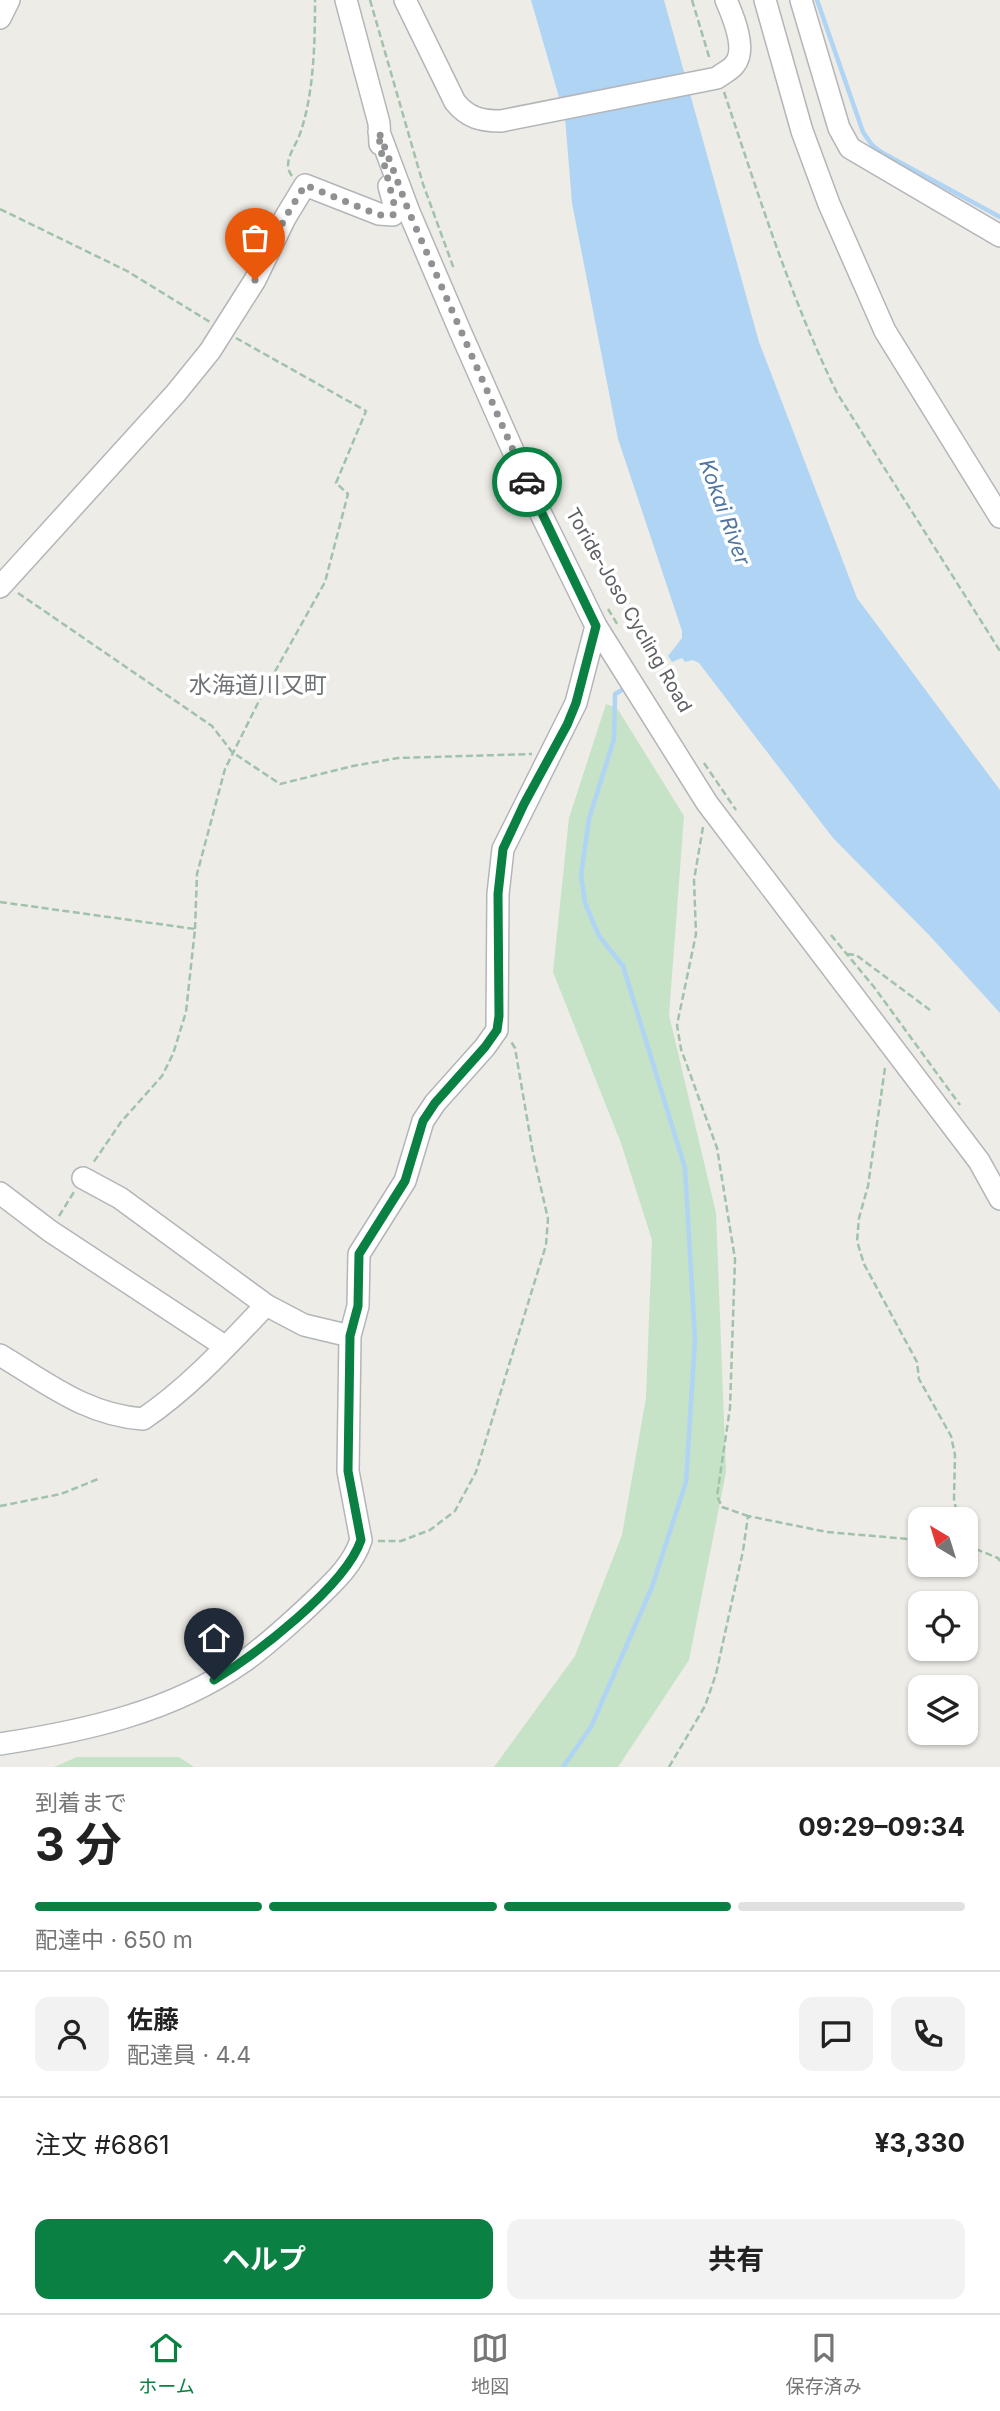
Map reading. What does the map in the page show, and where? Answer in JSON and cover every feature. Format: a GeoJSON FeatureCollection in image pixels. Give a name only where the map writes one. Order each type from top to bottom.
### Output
{"type":"FeatureCollection","features":[{"type":"Feature","properties":{"kind":"street"},"geometry":{"type":"LineString","coordinates":[[0,18],[9,0]]}},
{"type":"Feature","properties":{"kind":"street"},"geometry":{"type":"LineString","coordinates":[[2,585],[176,393],[225,331],[305,185],[379,215],[393,215],[395,208],[380,147],[379,122],[346,0]]}},
{"type":"Feature","properties":{"kind":"street"},"geometry":{"type":"LineString","coordinates":[[405,0],[455,102],[464,113],[475,119],[501,121],[717,78],[738,61],[740,51],[726,0]]}},
{"type":"Feature","properties":{"kind":"street"},"geometry":{"type":"LineString","coordinates":[[765,0],[811,155],[829,204],[880,318],[1000,517]]}},
{"type":"Feature","properties":{"kind":"street"},"geometry":{"type":"LineString","coordinates":[[801,0],[839,128],[850,148],[1000,236]]}},
{"type":"Feature","properties":{"kind":"street"},"geometry":{"type":"LineString","coordinates":[[379,132],[409,212],[460,331],[541,514],[596,626],[708,803],[979,1161],[1000,1199]]}},
{"type":"Feature","properties":{"kind":"street"},"geometry":{"type":"LineString","coordinates":[[0,1744],[69,1733],[149,1709],[214,1680],[270,1641],[339,1578],[358,1551],[361,1540],[348,1471],[350,1336],[358,1306],[359,1254],[405,1181],[423,1121],[497,1030],[498,894],[503,849],[567,725],[576,703],[596,626]]}},
{"type":"Feature","properties":{"kind":"street"},"geometry":{"type":"LineString","coordinates":[[83,1178],[120,1198],[267,1305],[303,1325],[350,1336]]}},
{"type":"Feature","properties":{"kind":"street"},"geometry":{"type":"LineString","coordinates":[[0,1193],[50,1231],[226,1347]]}},
{"type":"Feature","properties":{"kind":"street"},"geometry":{"type":"LineString","coordinates":[[0,1355],[81,1405],[125,1418],[143,1419],[173,1396],[267,1305]]}},
{"type":"Feature","properties":{"kind":"path"},"geometry":{"type":"LineString","coordinates":[[305,185],[291,176],[287,169],[306,110],[316,0]]}},
{"type":"Feature","properties":{"kind":"path"},"geometry":{"type":"LineString","coordinates":[[370,0],[423,184],[456,276]]}},
{"type":"Feature","properties":{"kind":"path"},"geometry":{"type":"LineString","coordinates":[[692,0],[761,201],[816,347],[837,393],[1000,651]]}},
{"type":"Feature","properties":{"kind":"path"},"geometry":{"type":"LineString","coordinates":[[0,209],[127,271],[225,331],[366,411],[336,484],[348,494],[326,582],[262,693],[232,752],[221,782],[197,874],[195,929],[186,1012],[173,1054],[162,1076],[121,1122],[50,1231]]}},
{"type":"Feature","properties":{"kind":"path"},"geometry":{"type":"LineString","coordinates":[[2,585],[212,726],[232,752],[280,784],[398,758],[551,753]]}},
{"type":"Feature","properties":{"kind":"path","name":"Toride-Joso Cycling Road"},"geometry":{"type":"LineString","coordinates":[[604,601],[624,635]]}},
{"type":"Feature","properties":{"kind":"path"},"geometry":{"type":"LineString","coordinates":[[699,756],[737,812]]}},
{"type":"Feature","properties":{"kind":"path"},"geometry":{"type":"LineString","coordinates":[[708,803],[694,880],[696,934],[677,1025],[681,1049],[717,1148],[735,1259],[730,1408],[716,1496],[722,1507],[748,1516],[827,1532],[908,1539]]}},
{"type":"Feature","properties":{"kind":"path"},"geometry":{"type":"LineString","coordinates":[[0,902],[195,929]]}},
{"type":"Feature","properties":{"kind":"path"},"geometry":{"type":"LineString","coordinates":[[831,935],[874,987],[964,1111]]}},
{"type":"Feature","properties":{"kind":"path"},"geometry":{"type":"LineString","coordinates":[[846,954],[856,955],[930,1010]]}},
{"type":"Feature","properties":{"kind":"path"},"geometry":{"type":"LineString","coordinates":[[361,1540],[401,1541],[430,1530],[455,1511],[475,1472],[546,1245],[548,1219],[533,1153],[515,1048],[498,1023]]}},
{"type":"Feature","properties":{"kind":"path"},"geometry":{"type":"LineString","coordinates":[[886,1060],[868,1186],[859,1218],[857,1241],[864,1264],[917,1362],[919,1380],[951,1436],[955,1455],[956,1507]]}},
{"type":"Feature","properties":{"kind":"path"},"geometry":{"type":"LineString","coordinates":[[0,1506],[61,1494],[98,1479]]}},
{"type":"Feature","properties":{"kind":"path"},"geometry":{"type":"LineString","coordinates":[[669,1767],[705,1706],[716,1674],[748,1516]]}},
{"type":"Feature","properties":{"kind":"path"},"geometry":{"type":"LineString","coordinates":[[978,1548],[1000,1561]]}},
{"type":"Feature","properties":{"kind":"green space"},"geometry":{"type":"Polygon","coordinates":[[[606,704],[617,708],[684,816],[669,1015],[716,1213],[726,1472],[689,1660],[618,1767],[494,1767],[575,1656],[622,1535],[646,1398],[652,1240],[621,1143],[553,972],[569,818],[606,704]]]}},
{"type":"Feature","properties":{"kind":"green space"},"geometry":{"type":"Polygon","coordinates":[[[77,1757],[179,1757],[194,1767],[54,1767],[77,1757]]]}},
{"type":"Feature","properties":{"kind":"water","name":"Kokai River"},"geometry":{"type":"Polygon","coordinates":[[[531,0],[664,0],[759,342],[857,598],[1000,790],[1000,1013],[929,935],[833,838],[699,663],[693,660],[685,662],[682,658],[672,662],[668,656],[682,638],[682,631],[618,439],[572,203],[565,118],[531,0]]]}},
{"type":"Feature","properties":{"kind":"waterway"},"geometry":{"type":"LineString","coordinates":[[817,0],[863,132],[872,145],[1000,217]]}},
{"type":"Feature","properties":{"kind":"waterway"},"geometry":{"type":"LineString","coordinates":[[563,1767],[591,1727],[652,1587],[686,1482],[695,1339],[685,1168],[623,966],[599,936],[585,903],[581,875],[589,819],[614,739],[615,694],[622,690]]}},
{"type":"Feature","properties":{"kind":"way so far"},"geometry":{"type":"LineString","coordinates":[[255,280],[285,218],[305,185],[379,215],[393,215],[395,208],[380,147],[379,132],[409,212],[527,482]]}},
{"type":"Feature","properties":{"kind":"district","name":"水海道川又町"},"geometry":{"type":"Point","coordinates":[258,685]}},
{"type":"Feature","properties":{"kind":"route"},"geometry":{"type":"LineString","coordinates":[[214,1680],[270,1641],[339,1578],[358,1551],[361,1540],[348,1471],[350,1336],[358,1306],[359,1254],[405,1181],[423,1121],[497,1030],[498,894],[503,849],[567,725],[576,703],[596,626],[527,482]]}}]}
